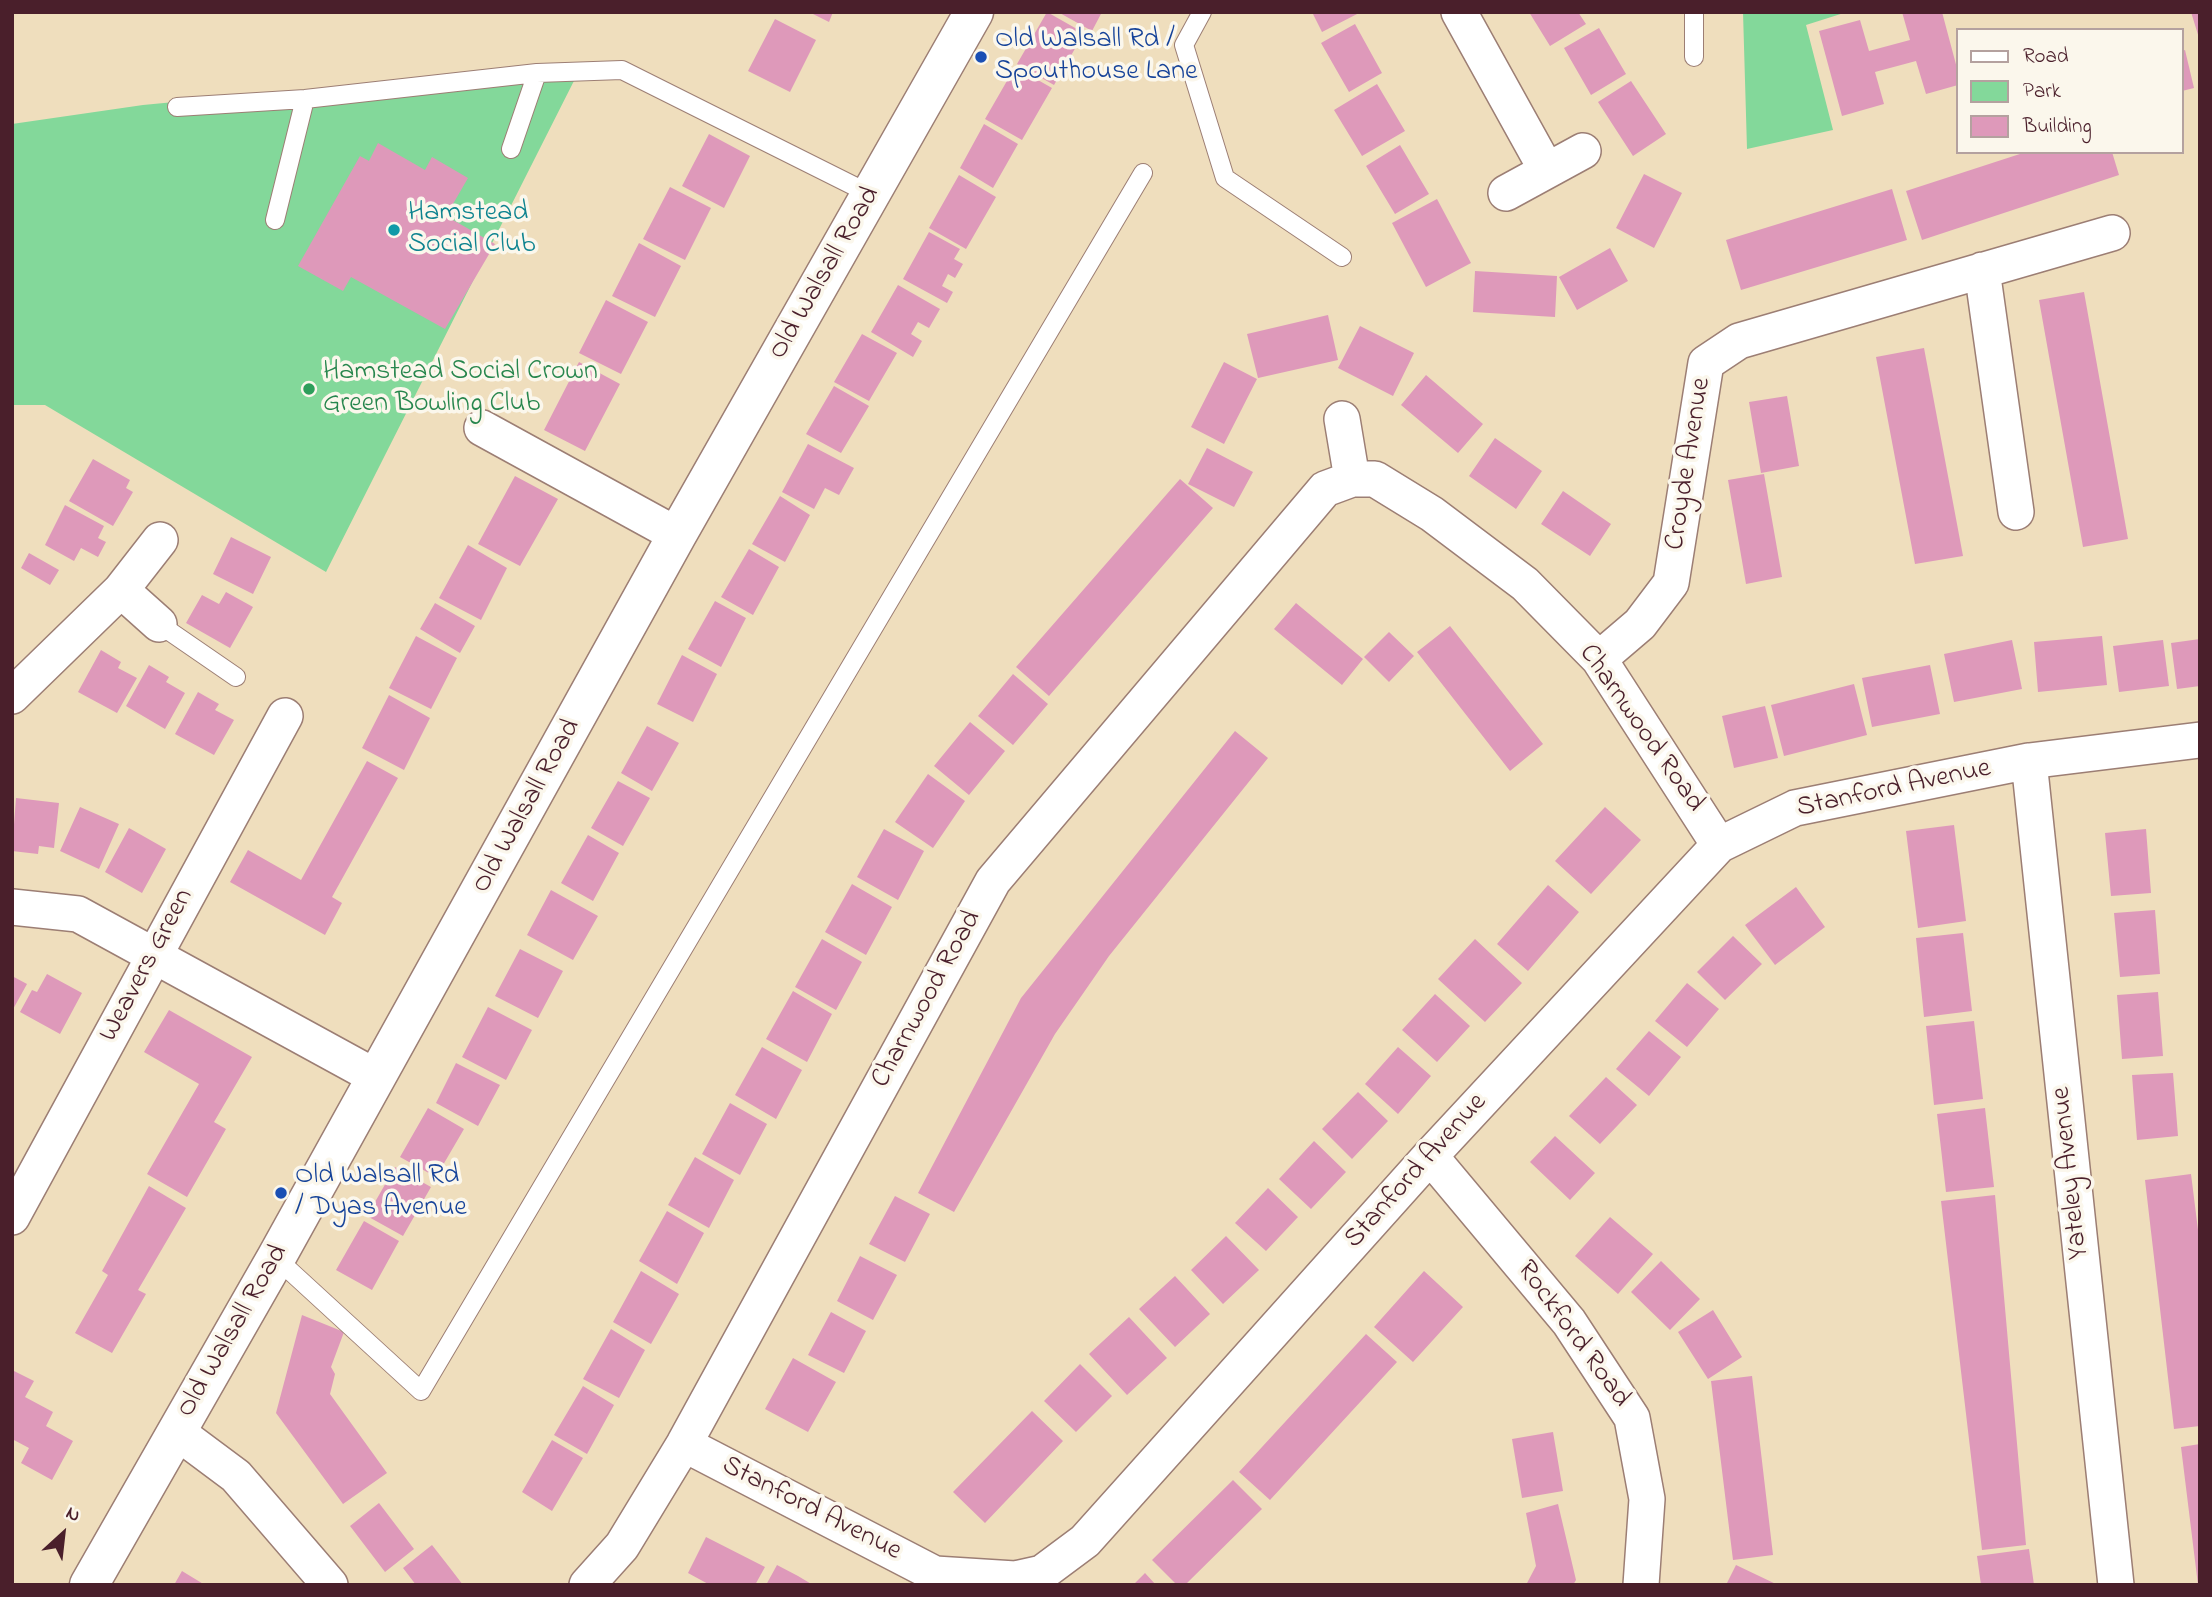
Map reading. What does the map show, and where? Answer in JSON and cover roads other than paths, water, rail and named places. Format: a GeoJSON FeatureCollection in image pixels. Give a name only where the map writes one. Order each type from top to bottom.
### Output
{"type":"FeatureCollection","features":[{"type":"Feature","properties":{"kind":"main road","name":"Old Walsall Road"},"geometry":{"type":"LineString","coordinates":[[89,1585],[276,1258],[677,535],[975,12]]}},
{"type":"Feature","properties":{"kind":"street"},"geometry":{"type":"LineString","coordinates":[[1459,12],[1546,169]]}},
{"type":"Feature","properties":{"kind":"street"},"geometry":{"type":"LineString","coordinates":[[1506,193],[1583,151]]}},
{"type":"Feature","properties":{"kind":"street","name":"Croyde Avenue"},"geometry":{"type":"LineString","coordinates":[[1599,660],[1640,624],[1671,583],[1706,363],[1739,341],[2112,233]]}},
{"type":"Feature","properties":{"kind":"street"},"geometry":{"type":"LineString","coordinates":[[1982,270],[2016,511]]}},
{"type":"Feature","properties":{"kind":"street"},"geometry":{"type":"LineString","coordinates":[[1342,419],[1352,479]]}},
{"type":"Feature","properties":{"kind":"street"},"geometry":{"type":"LineString","coordinates":[[482,428],[677,535]]}},
{"type":"Feature","properties":{"kind":"street","name":"Charnwood Road"},"geometry":{"type":"LineString","coordinates":[[587,1585],[622,1546],[684,1444],[993,881],[1325,489],[1352,479],[1375,479],[1432,514],[1525,584],[1599,660],[1719,845]]}},
{"type":"Feature","properties":{"kind":"street"},"geometry":{"type":"LineString","coordinates":[[12,696],[121,590],[160,540]]}},
{"type":"Feature","properties":{"kind":"street"},"geometry":{"type":"LineString","coordinates":[[121,590],[159,624]]}},
{"type":"Feature","properties":{"kind":"street","name":"Weavers Green"},"geometry":{"type":"LineString","coordinates":[[12,1217],[285,716]]}},
{"type":"Feature","properties":{"kind":"street","name":"Stanford Avenue"},"geometry":{"type":"LineString","coordinates":[[684,1444],[934,1574],[1015,1579],[1042,1573],[1085,1541],[1430,1156],[1719,845],[1795,808],[2029,761],[2200,740]]}},
{"type":"Feature","properties":{"kind":"street","name":"Yateley Avenue"},"geometry":{"type":"LineString","coordinates":[[2029,761],[2116,1585]]}},
{"type":"Feature","properties":{"kind":"street"},"geometry":{"type":"LineString","coordinates":[[12,907],[78,914],[376,1077]]}},
{"type":"Feature","properties":{"kind":"street","name":"Rockford Road"},"geometry":{"type":"LineString","coordinates":[[1430,1156],[1569,1322],[1632,1418],[1647,1499],[1641,1585]]}},
{"type":"Feature","properties":{"kind":"street"},"geometry":{"type":"LineString","coordinates":[[177,1432],[236,1476],[330,1585]]}},
{"type":"Feature","properties":{"kind":"lane"},"geometry":{"type":"LineString","coordinates":[[1202,12],[1184,45],[1225,178],[1342,257]]}},
{"type":"Feature","properties":{"kind":"lane"},"geometry":{"type":"LineString","coordinates":[[1694,12],[1694,57]]}},
{"type":"Feature","properties":{"kind":"lane"},"geometry":{"type":"LineString","coordinates":[[177,107],[304,99],[537,73],[622,70],[872,194]]}},
{"type":"Feature","properties":{"kind":"lane"},"geometry":{"type":"LineString","coordinates":[[511,149],[537,73]]}},
{"type":"Feature","properties":{"kind":"lane"},"geometry":{"type":"LineString","coordinates":[[275,220],[304,99]]}},
{"type":"Feature","properties":{"kind":"lane"},"geometry":{"type":"LineString","coordinates":[[276,1258],[421,1391],[1143,173]]}},
{"type":"Feature","properties":{"kind":"lane"},"geometry":{"type":"LineString","coordinates":[[159,624],[236,677]]}},
{"type":"Feature","properties":{"kind":"place","name":"Old Walsall Rd / Spouthouse Lane"},"geometry":{"type":"Point","coordinates":[981,57]}},
{"type":"Feature","properties":{"kind":"place","name":"Hamstead Social Club"},"geometry":{"type":"Point","coordinates":[394,230]}},
{"type":"Feature","properties":{"kind":"place","name":"Hamstead Social Crown Green Bowling Club"},"geometry":{"type":"Point","coordinates":[309,389]}},
{"type":"Feature","properties":{"kind":"place","name":"Old Walsall Rd / Dyas Avenue"},"geometry":{"type":"Point","coordinates":[281,1193]}}]}
